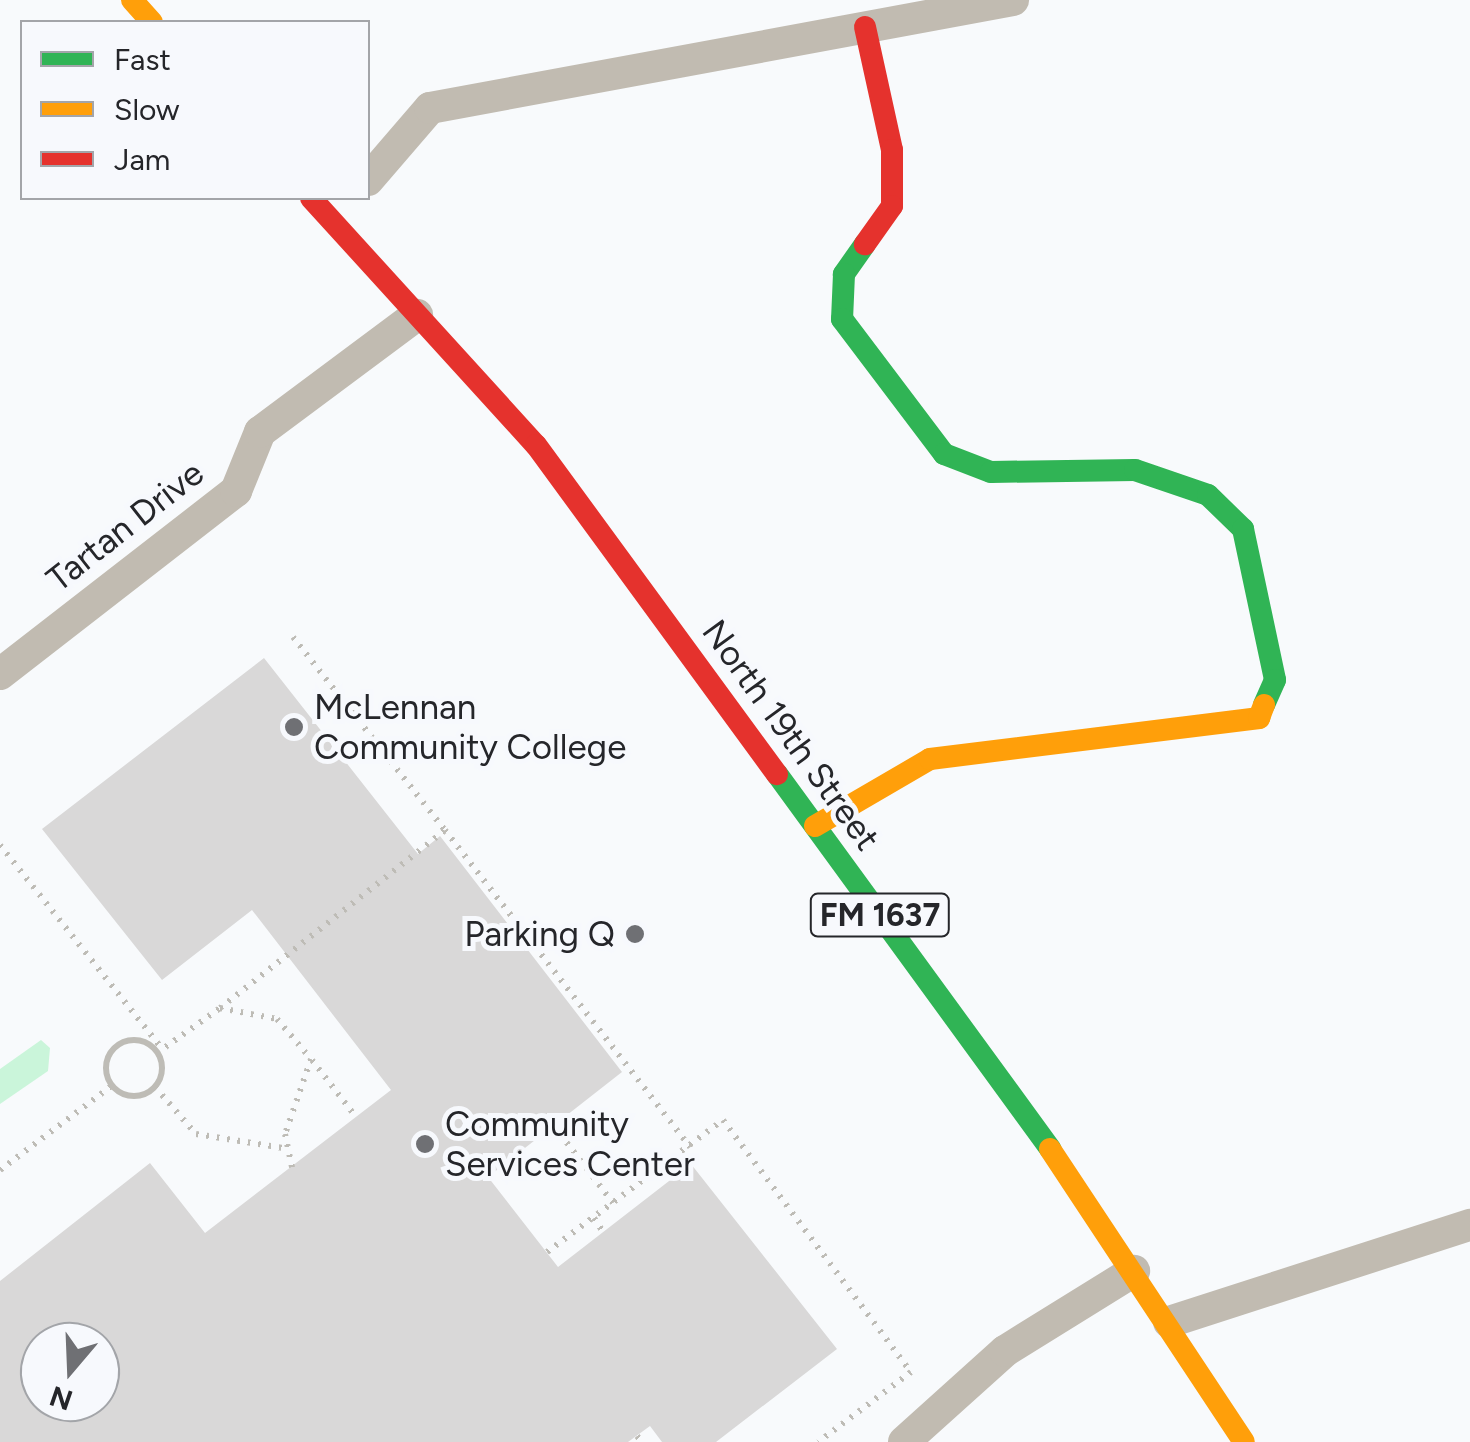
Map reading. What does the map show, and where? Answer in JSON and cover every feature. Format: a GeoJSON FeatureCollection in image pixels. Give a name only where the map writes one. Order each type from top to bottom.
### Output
{"type":"FeatureCollection","features":[{"type":"Feature","properties":{"kind":"main road"},"geometry":{"type":"LineString","coordinates":[[132,0],[150,20]]}},
{"type":"Feature","properties":{"kind":"main road"},"geometry":{"type":"LineString","coordinates":[[815,826],[930,759],[1259,718],[1275,680],[1243,530],[1208,495],[1134,470],[991,472],[944,454],[842,318],[844,274],[892,206],[892,150],[865,27]]}},
{"type":"Feature","properties":{"kind":"main road","name":"North 19th Street"},"geometry":{"type":"LineString","coordinates":[[332,205],[418,315],[536,445],[1134,1271],[1244,1442]]}},
{"type":"Feature","properties":{"kind":"street"},"geometry":{"type":"LineString","coordinates":[[370,178],[430,108],[1014,0]]}},
{"type":"Feature","properties":{"kind":"street","name":"Tartan Drive"},"geometry":{"type":"LineString","coordinates":[[0,674],[236,491],[260,432],[418,315]]}},
{"type":"Feature","properties":{"kind":"street"},"geometry":{"type":"LineString","coordinates":[[1169,1322],[1470,1225]]}},
{"type":"Feature","properties":{"kind":"street"},"geometry":{"type":"LineString","coordinates":[[904,1442],[1005,1351],[1134,1271]]}},
{"type":"Feature","properties":{"kind":"path"},"geometry":{"type":"LineString","coordinates":[[293,637],[690,1147]]}},
{"type":"Feature","properties":{"kind":"path"},"geometry":{"type":"LineString","coordinates":[[160,1051],[445,830]]}},
{"type":"Feature","properties":{"kind":"path"},"geometry":{"type":"LineString","coordinates":[[0,845],[160,1051],[155,1087],[196,1134],[283,1148]]}},
{"type":"Feature","properties":{"kind":"path"},"geometry":{"type":"LineString","coordinates":[[220,1008],[277,1019],[356,1117]]}},
{"type":"Feature","properties":{"kind":"path"},"geometry":{"type":"LineString","coordinates":[[112,1085],[113,1048],[134,1040],[160,1051]]}},
{"type":"Feature","properties":{"kind":"path"},"geometry":{"type":"LineString","coordinates":[[292,1167],[283,1148],[312,1060]]}},
{"type":"Feature","properties":{"kind":"path"},"geometry":{"type":"LineString","coordinates":[[112,1085],[136,1095],[155,1087]]}},
{"type":"Feature","properties":{"kind":"path"},"geometry":{"type":"LineString","coordinates":[[0,1170],[112,1085]]}},
{"type":"Feature","properties":{"kind":"path"},"geometry":{"type":"LineString","coordinates":[[547,1252],[723,1120],[911,1372],[818,1442]]}},
{"type":"Feature","properties":{"kind":"path"},"geometry":{"type":"LineString","coordinates":[[554,1126],[613,1203]]}},
{"type":"Feature","properties":{"kind":"path"},"geometry":{"type":"LineString","coordinates":[[594,1218],[603,1232]]}},
{"type":"Feature","properties":{"kind":"green space"},"geometry":{"type":"Polygon","coordinates":[[[41,1040],[50,1048],[48,1071],[0,1104],[0,1069],[41,1040]]]}},
{"type":"Feature","properties":{"kind":"building","name":"Community Services Center"},"geometry":{"type":"Polygon","coordinates":[[[264,658],[418,854],[440,836],[622,1072],[488,1177],[558,1267],[691,1164],[837,1349],[716,1442],[662,1442],[650,1426],[628,1442],[0,1442],[0,1281],[150,1163],[205,1233],[391,1090],[252,910],[162,980],[42,829],[264,658]]]}},
{"type":"Feature","properties":{"kind":"traffic: fast"},"geometry":{"type":"LineString","coordinates":[[865,244],[844,274],[842,319],[944,454],[991,472],[1135,470],[1208,495],[1243,529],[1275,680],[1264,705]]}},
{"type":"Feature","properties":{"kind":"traffic: fast"},"geometry":{"type":"LineString","coordinates":[[777,774],[1050,1149]]}},
{"type":"Feature","properties":{"kind":"traffic: slow"},"geometry":{"type":"LineString","coordinates":[[132,0],[150,20]]}},
{"type":"Feature","properties":{"kind":"traffic: slow"},"geometry":{"type":"LineString","coordinates":[[815,826],[930,759],[1259,718],[1264,705]]}},
{"type":"Feature","properties":{"kind":"traffic: slow"},"geometry":{"type":"LineString","coordinates":[[1050,1149],[1244,1442]]}},
{"type":"Feature","properties":{"kind":"traffic: jam"},"geometry":{"type":"LineString","coordinates":[[865,27],[892,150],[892,206],[865,244]]}},
{"type":"Feature","properties":{"kind":"traffic: jam"},"geometry":{"type":"LineString","coordinates":[[313,200],[536,445],[777,774]]}},
{"type":"Feature","properties":{"kind":"place","name":"McLennan Community College"},"geometry":{"type":"Point","coordinates":[294,727]}},
{"type":"Feature","properties":{"kind":"place","name":"Parking Q"},"geometry":{"type":"Point","coordinates":[635,934]}},
{"type":"Feature","properties":{"kind":"place","name":"Community Services Center"},"geometry":{"type":"Point","coordinates":[425,1144]}}]}
